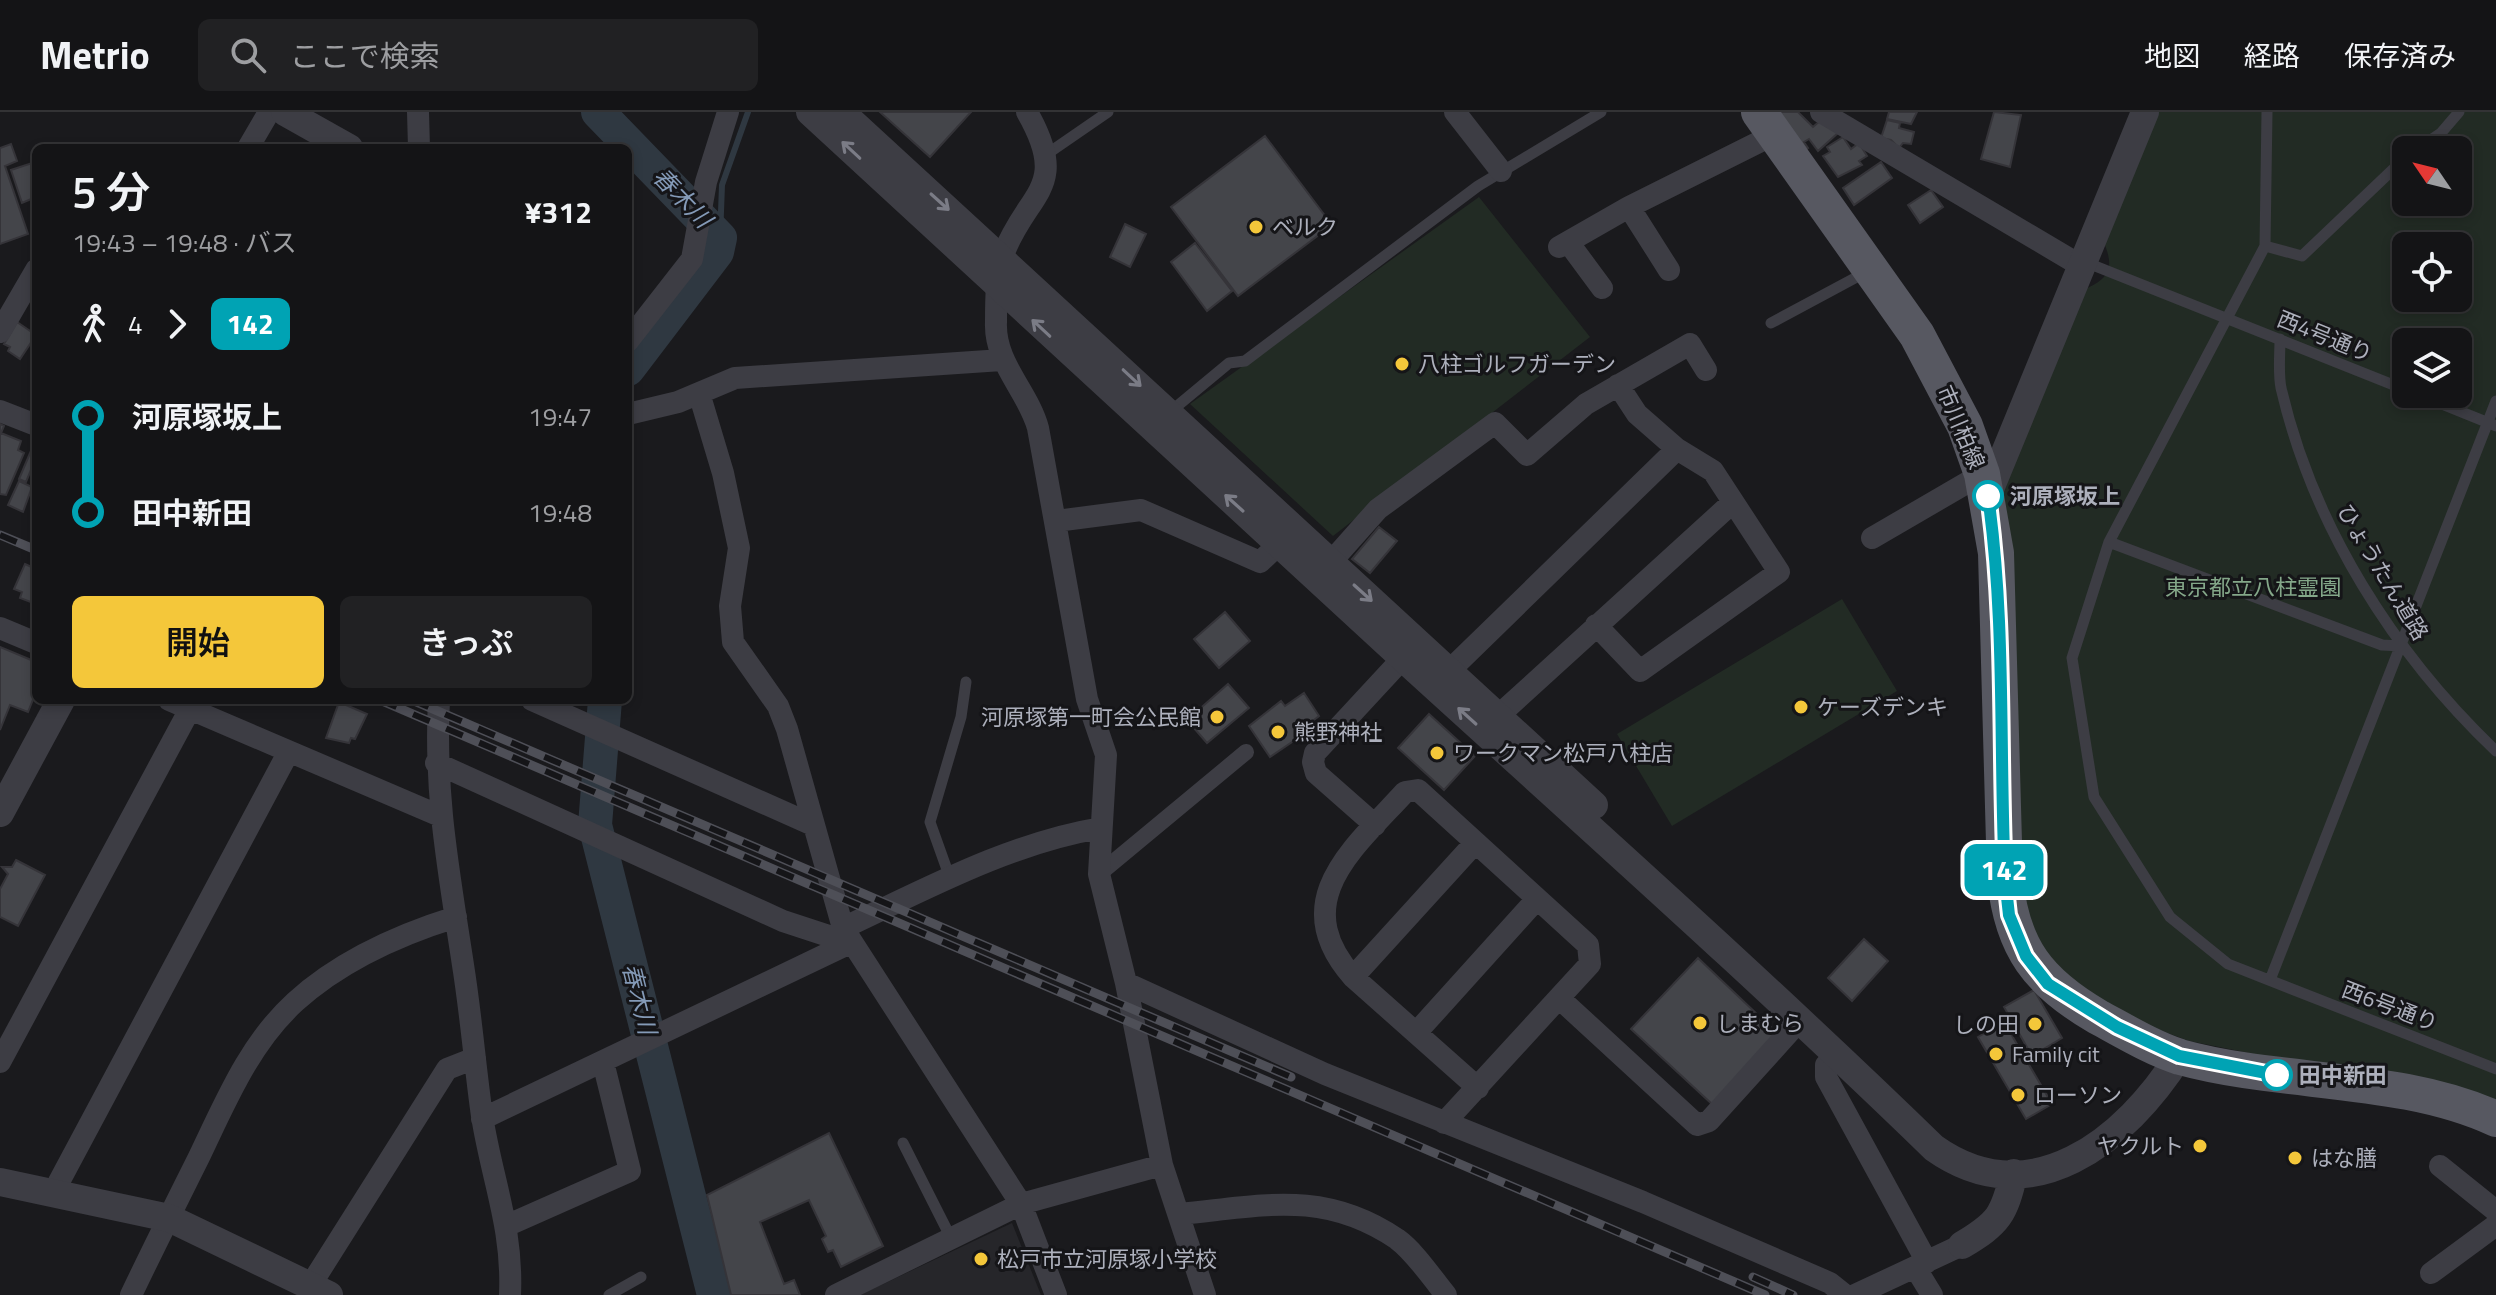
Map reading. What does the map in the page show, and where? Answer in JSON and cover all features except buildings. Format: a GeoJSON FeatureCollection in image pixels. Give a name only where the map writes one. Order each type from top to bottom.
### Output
{"type":"FeatureCollection","features":[{"type":"Feature","properties":{"kind":"main road","name":"市川柏線"},"geometry":{"type":"LineString","coordinates":[[1767,123],[1917,335],[1965,426],[1985,484],[1997,569],[2000,751],[2009,915],[2026,956],[2048,984],[2117,1027],[2179,1056],[2247,1070],[2424,1096],[2496,1119]]}},
{"type":"Feature","properties":{"kind":"street"},"geometry":{"type":"LineString","coordinates":[[250,144],[269,112]]}},
{"type":"Feature","properties":{"kind":"street"},"geometry":{"type":"LineString","coordinates":[[285,112],[342,144]]}},
{"type":"Feature","properties":{"kind":"street"},"geometry":{"type":"LineString","coordinates":[[418,112],[419,144]]}},
{"type":"Feature","properties":{"kind":"street"},"geometry":{"type":"LineString","coordinates":[[632,336],[678,279],[697,245],[704,198],[728,112]]}},
{"type":"Feature","properties":{"kind":"street"},"geometry":{"type":"LineString","coordinates":[[810,112],[1403,658],[1801,1019],[1950,1160],[1971,1168],[2014,1173],[2057,1168],[2085,1155],[2139,1109],[2179,1056]]}},
{"type":"Feature","properties":{"kind":"street"},"geometry":{"type":"LineString","coordinates":[[841,112],[1498,716],[1939,1134],[1959,1149],[2014,1173]]}},
{"type":"Feature","properties":{"kind":"street"},"geometry":{"type":"LineString","coordinates":[[1027,112],[1047,154],[1036,201],[1002,259],[995,323],[1002,360],[1033,407],[1087,699],[1106,755],[1107,785],[1099,874],[1126,983],[1162,1165],[1205,1295]]}},
{"type":"Feature","properties":{"kind":"street"},"geometry":{"type":"LineString","coordinates":[[1455,112],[1501,171]]}},
{"type":"Feature","properties":{"kind":"street"},"geometry":{"type":"LineString","coordinates":[[1821,112],[2084,265]]}},
{"type":"Feature","properties":{"kind":"street"},"geometry":{"type":"LineString","coordinates":[[1872,538],[1985,484],[2084,265],[2145,112]]}},
{"type":"Feature","properties":{"kind":"street"},"geometry":{"type":"LineString","coordinates":[[1602,288],[1564,244],[1767,123]]}},
{"type":"Feature","properties":{"kind":"street"},"geometry":{"type":"LineString","coordinates":[[1629,207],[1669,270]]}},
{"type":"Feature","properties":{"kind":"street"},"geometry":{"type":"LineString","coordinates":[[0,332],[32,277]]}},
{"type":"Feature","properties":{"kind":"street"},"geometry":{"type":"LineString","coordinates":[[1330,563],[1378,509],[1495,423],[1527,455],[1586,404],[1690,344],[1706,370]]}},
{"type":"Feature","properties":{"kind":"street"},"geometry":{"type":"LineString","coordinates":[[632,413],[699,393],[735,378],[1002,360]]}},
{"type":"Feature","properties":{"kind":"street"},"geometry":{"type":"LineString","coordinates":[[1596,625],[1640,671],[1779,572],[1713,471],[1677,449],[1637,414],[1618,385]]}},
{"type":"Feature","properties":{"kind":"street"},"geometry":{"type":"LineString","coordinates":[[699,393],[723,473],[739,548],[730,606],[733,642],[778,706],[846,936],[1021,1204],[1056,1295]]}},
{"type":"Feature","properties":{"kind":"street"},"geometry":{"type":"LineString","coordinates":[[0,411],[32,423]]}},
{"type":"Feature","properties":{"kind":"street"},"geometry":{"type":"LineString","coordinates":[[1449,671],[1677,449]]}},
{"type":"Feature","properties":{"kind":"street"},"geometry":{"type":"LineString","coordinates":[[1498,716],[1732,503]]}},
{"type":"Feature","properties":{"kind":"street"},"geometry":{"type":"LineString","coordinates":[[1056,521],[1141,510],[1260,562],[1279,544]]}},
{"type":"Feature","properties":{"kind":"street"},"geometry":{"type":"LineString","coordinates":[[0,628],[32,641]]}},
{"type":"Feature","properties":{"kind":"street"},"geometry":{"type":"LineString","coordinates":[[1375,825],[1316,773],[1313,762],[1315,753],[1403,658]]}},
{"type":"Feature","properties":{"kind":"street"},"geometry":{"type":"LineString","coordinates":[[0,813],[59,704]]}},
{"type":"Feature","properties":{"kind":"street"},"geometry":{"type":"LineString","coordinates":[[178,704],[440,816]]}},
{"type":"Feature","properties":{"kind":"street"},"geometry":{"type":"LineString","coordinates":[[439,704],[436,763],[440,816],[482,1119],[506,1226],[511,1263],[510,1295]]}},
{"type":"Feature","properties":{"kind":"street"},"geometry":{"type":"LineString","coordinates":[[542,704],[813,825]]}},
{"type":"Feature","properties":{"kind":"street"},"geometry":{"type":"LineString","coordinates":[[0,1062],[190,709]]}},
{"type":"Feature","properties":{"kind":"street"},"geometry":{"type":"LineString","coordinates":[[1099,874],[1246,752]]}},
{"type":"Feature","properties":{"kind":"street"},"geometry":{"type":"LineString","coordinates":[[53,1193],[288,753]]}},
{"type":"Feature","properties":{"kind":"street"},"geometry":{"type":"LineString","coordinates":[[436,763],[783,921],[846,936]]}},
{"type":"Feature","properties":{"kind":"street"},"geometry":{"type":"LineString","coordinates":[[1444,1123],[1478,1088],[1590,964],[1592,954],[1588,945],[1418,790],[1405,792],[1334,875],[1324,910],[1332,948],[1353,977],[1478,1088]]}},
{"type":"Feature","properties":{"kind":"street"},"geometry":{"type":"LineString","coordinates":[[482,1119],[672,1028],[950,878],[1054,835],[1101,828]]}},
{"type":"Feature","properties":{"kind":"street"},"geometry":{"type":"LineString","coordinates":[[1353,977],[1475,843]]}},
{"type":"Feature","properties":{"kind":"street"},"geometry":{"type":"LineString","coordinates":[[1416,1033],[1537,899]]}},
{"type":"Feature","properties":{"kind":"street"},"geometry":{"type":"LineString","coordinates":[[131,1295],[239,1075],[263,1038],[293,1004],[327,975],[358,957],[456,917]]}},
{"type":"Feature","properties":{"kind":"street"},"geometry":{"type":"LineString","coordinates":[[1126,983],[1325,1074],[1715,1233],[1830,1283],[1845,1295]]}},
{"type":"Feature","properties":{"kind":"street"},"geometry":{"type":"LineString","coordinates":[[1559,998],[1697,1125],[1709,1121],[1801,1019]]}},
{"type":"Feature","properties":{"kind":"street"},"geometry":{"type":"LineString","coordinates":[[1837,1054],[1826,1065],[1826,1077],[1921,1264],[1932,1295]]}},
{"type":"Feature","properties":{"kind":"street"},"geometry":{"type":"LineString","coordinates":[[0,1182],[169,1218],[320,1290],[447,1069],[475,1058]]}},
{"type":"Feature","properties":{"kind":"street"},"geometry":{"type":"LineString","coordinates":[[506,1226],[630,1171],[603,1062]]}},
{"type":"Feature","properties":{"kind":"street"},"geometry":{"type":"LineString","coordinates":[[836,1295],[1021,1204],[1162,1165]]}},
{"type":"Feature","properties":{"kind":"street"},"geometry":{"type":"LineString","coordinates":[[2440,1166],[2496,1211]]}},
{"type":"Feature","properties":{"kind":"street"},"geometry":{"type":"LineString","coordinates":[[1855,1295],[1962,1245],[1992,1227],[2003,1214],[2014,1173]]}},
{"type":"Feature","properties":{"kind":"street"},"geometry":{"type":"LineString","coordinates":[[1180,1214],[1296,1202],[1342,1211],[1399,1240],[1446,1295]]}},
{"type":"Feature","properties":{"kind":"street"},"geometry":{"type":"LineString","coordinates":[[2431,1273],[2496,1225]]}},
{"type":"Feature","properties":{"kind":"lane"},"geometry":{"type":"LineString","coordinates":[[1047,154],[1108,112]]}},
{"type":"Feature","properties":{"kind":"lane"},"geometry":{"type":"LineString","coordinates":[[1170,413],[1229,363],[1245,361],[1501,171],[1601,112]]}},
{"type":"Feature","properties":{"kind":"lane"},"geometry":{"type":"LineString","coordinates":[[2267,112],[2265,246],[2302,256],[2392,170]]}},
{"type":"Feature","properties":{"kind":"lane"},"geometry":{"type":"LineString","coordinates":[[2437,136],[2459,112]]}},
{"type":"Feature","properties":{"kind":"lane","name":"西6号通り"},"geometry":{"type":"LineString","coordinates":[[2265,246],[2236,298],[2230,319],[2109,542],[2072,658],[2094,797],[2170,917],[2228,964],[2496,1069]]}},
{"type":"Feature","properties":{"kind":"lane","name":"西4号通り"},"geometry":{"type":"LineString","coordinates":[[2084,265],[2392,384]]}},
{"type":"Feature","properties":{"kind":"lane"},"geometry":{"type":"LineString","coordinates":[[1771,323],[1872,269]]}},
{"type":"Feature","properties":{"kind":"lane","name":"ひょうたん道路"},"geometry":{"type":"LineString","coordinates":[[2280,339],[2280,385],[2323,515],[2401,646],[2496,751]]}},
{"type":"Feature","properties":{"kind":"lane"},"geometry":{"type":"LineString","coordinates":[[2270,980],[2492,424],[2496,401]]}},
{"type":"Feature","properties":{"kind":"lane"},"geometry":{"type":"LineString","coordinates":[[2452,408],[2492,424]]}},
{"type":"Feature","properties":{"kind":"lane"},"geometry":{"type":"LineString","coordinates":[[2109,542],[2382,645],[2401,646]]}},
{"type":"Feature","properties":{"kind":"lane"},"geometry":{"type":"LineString","coordinates":[[950,878],[930,822],[961,717],[966,682]]}},
{"type":"Feature","properties":{"kind":"lane"},"geometry":{"type":"LineString","coordinates":[[903,1143],[951,1238]]}},
{"type":"Feature","properties":{"kind":"lane"},"geometry":{"type":"LineString","coordinates":[[609,1295],[641,1277]]}},
{"type":"Feature","properties":{"kind":"shaded area","name":"松戸市立河原塚小学校"},"geometry":{"type":"Polygon","coordinates":[[[1012,1223],[1041,1295],[860,1295],[1012,1223]]]}},
{"type":"Feature","properties":{"kind":"green space","name":"東京都立八柱霊園"},"geometry":{"type":"Polygon","coordinates":[[[2152,112],[2496,112],[2496,1102],[2189,1041],[2127,1016],[2086,994],[2051,965],[2034,940],[2024,914],[2001,496],[2080,291],[2098,282],[2108,272],[2102,238],[2152,112]]]}},
{"type":"Feature","properties":{"kind":"green space","name":"八柱ゴルフガーデン"},"geometry":{"type":"Polygon","coordinates":[[[1479,197],[1590,337],[1333,536],[1190,404],[1479,197]]]}},
{"type":"Feature","properties":{"kind":"green space"},"geometry":{"type":"Polygon","coordinates":[[[1842,599],[1897,691],[1672,826],[1617,734],[1842,599]]]}},
{"type":"Feature","properties":{"kind":"waterway","name":"春木川"},"geometry":{"type":"LineString","coordinates":[[598,112],[629,144]]}},
{"type":"Feature","properties":{"kind":"waterway"},"geometry":{"type":"LineString","coordinates":[[720,238],[722,185],[748,112]]}},
{"type":"Feature","properties":{"kind":"waterway","name":"春木川"},"geometry":{"type":"LineString","coordinates":[[632,147],[720,238],[717,252],[632,364]]}},
{"type":"Feature","properties":{"kind":"waterway","name":"春木川"},"geometry":{"type":"LineString","coordinates":[[605,704],[595,825],[714,1295]]}},
{"type":"Feature","properties":{"kind":"railway"},"geometry":{"type":"LineString","coordinates":[[0,535],[32,548]]}},
{"type":"Feature","properties":{"kind":"railway"},"geometry":{"type":"LineString","coordinates":[[389,704],[1765,1295]]}},
{"type":"Feature","properties":{"kind":"railway"},"geometry":{"type":"LineString","coordinates":[[421,704],[1291,1077]]}},
{"type":"Feature","properties":{"kind":"railway"},"geometry":{"type":"LineString","coordinates":[[1753,1277],[1793,1295]]}},
{"type":"Feature","properties":{"kind":"bus line","name":"142"},"geometry":{"type":"LineString","coordinates":[[1988,496],[1996,553],[1999,616],[2005,879],[2009,915],[2026,956],[2048,984],[2080,1006],[2156,1046],[2179,1056],[2277,1075]]}},
{"type":"Feature","properties":{"kind":"place","name":"ベルク"},"geometry":{"type":"Point","coordinates":[1256,227]}},
{"type":"Feature","properties":{"kind":"place","name":"八柱ゴルフガーデン"},"geometry":{"type":"Point","coordinates":[1402,364]}},
{"type":"Feature","properties":{"kind":"place","name":"河原塚坂上"},"geometry":{"type":"Point","coordinates":[1988,496]}},
{"type":"Feature","properties":{"kind":"place","name":"ケーズデンキ"},"geometry":{"type":"Point","coordinates":[1801,707]}},
{"type":"Feature","properties":{"kind":"place","name":"河原塚第一町会公民館"},"geometry":{"type":"Point","coordinates":[1217,717]}},
{"type":"Feature","properties":{"kind":"place","name":"熊野神社"},"geometry":{"type":"Point","coordinates":[1278,732]}},
{"type":"Feature","properties":{"kind":"place","name":"ワークマン松戸八柱店"},"geometry":{"type":"Point","coordinates":[1437,753]}},
{"type":"Feature","properties":{"kind":"place","name":"しまむら"},"geometry":{"type":"Point","coordinates":[1700,1023]}},
{"type":"Feature","properties":{"kind":"place","name":"しの田"},"geometry":{"type":"Point","coordinates":[2035,1024]}},
{"type":"Feature","properties":{"kind":"place","name":"Family cit"},"geometry":{"type":"Point","coordinates":[1996,1054]}},
{"type":"Feature","properties":{"kind":"place","name":"田中新田"},"geometry":{"type":"Point","coordinates":[2277,1075]}},
{"type":"Feature","properties":{"kind":"place","name":"ローソン"},"geometry":{"type":"Point","coordinates":[2018,1095]}},
{"type":"Feature","properties":{"kind":"place","name":"ヤクルト"},"geometry":{"type":"Point","coordinates":[2200,1146]}},
{"type":"Feature","properties":{"kind":"place","name":"はな膳"},"geometry":{"type":"Point","coordinates":[2295,1158]}},
{"type":"Feature","properties":{"kind":"place","name":"松戸市立河原塚小学校"},"geometry":{"type":"Point","coordinates":[981,1259]}}]}
